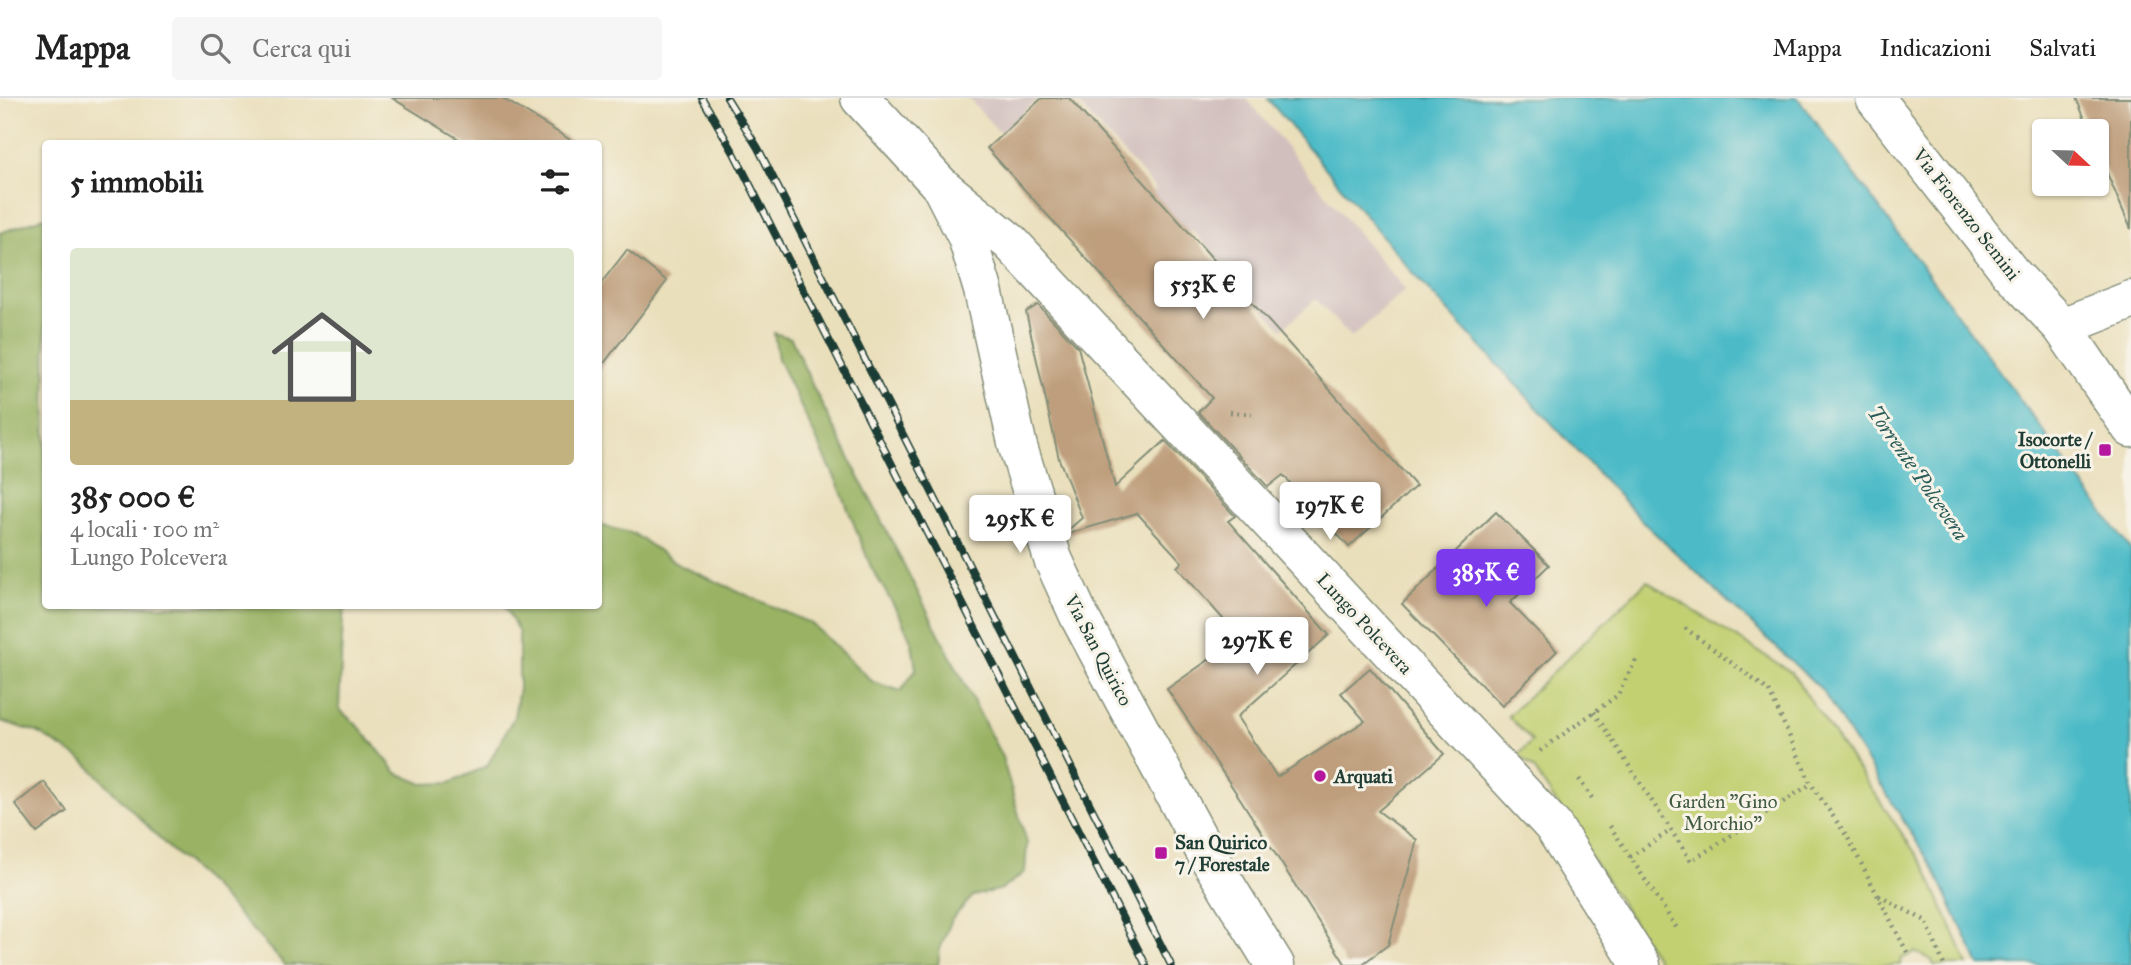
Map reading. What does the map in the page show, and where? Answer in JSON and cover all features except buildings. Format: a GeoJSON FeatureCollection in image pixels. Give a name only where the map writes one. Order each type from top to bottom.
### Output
{"type":"FeatureCollection","features":[{"type":"Feature","properties":{"kind":"main road","name":"Via San Quirico"},"geometry":{"type":"LineString","coordinates":[[860,98],[941,186],[967,237],[983,290],[1018,447],[1053,559],[1080,618],[1206,853],[1276,965]]}},
{"type":"Feature","properties":{"kind":"main road","name":"Via Fiorenzo Semini"},"geometry":{"type":"LineString","coordinates":[[1875,98],[2010,272],[2062,327],[2131,428]]}},
{"type":"Feature","properties":{"kind":"main road","name":"Lungo Polcevera"},"geometry":{"type":"LineString","coordinates":[[941,186],[1010,242],[1553,826],[1641,965]]}},
{"type":"Feature","properties":{"kind":"main road"},"geometry":{"type":"LineString","coordinates":[[2062,327],[2131,300]]}},
{"type":"Feature","properties":{"kind":"path"},"geometry":{"type":"LineString","coordinates":[[1685,628],[1769,691],[1811,785],[1848,838],[1909,956]]}},
{"type":"Feature","properties":{"kind":"path"},"geometry":{"type":"LineString","coordinates":[[1535,754],[1618,695],[1638,656]]}},
{"type":"Feature","properties":{"kind":"path"},"geometry":{"type":"LineString","coordinates":[[1594,712],[1690,861],[1811,785]]}},
{"type":"Feature","properties":{"kind":"path"},"geometry":{"type":"LineString","coordinates":[[1670,831],[1630,857],[1678,930]]}},
{"type":"Feature","properties":{"kind":"path"},"geometry":{"type":"LineString","coordinates":[[1877,895],[1926,921],[1944,965]]}},
{"type":"Feature","properties":{"kind":"shaded area"},"geometry":{"type":"Polygon","coordinates":[[[968,98],[1039,98],[1000,133],[968,98]]]}},
{"type":"Feature","properties":{"kind":"shaded area"},"geometry":{"type":"Polygon","coordinates":[[[1073,98],[1246,98],[1405,290],[1351,338],[1316,299],[1282,329],[1192,230],[1120,296],[1083,256],[1156,189],[1073,98]]]}},
{"type":"Feature","properties":{"kind":"green space"},"geometry":{"type":"Polygon","coordinates":[[[42,218],[42,609],[345,609],[339,709],[361,729],[397,773],[423,784],[450,783],[487,766],[514,717],[519,689],[519,633],[507,609],[602,609],[602,526],[634,534],[681,566],[812,624],[873,682],[901,691],[916,669],[912,643],[900,616],[871,567],[838,484],[778,359],[774,333],[791,338],[814,389],[1002,757],[1027,843],[1025,872],[1002,889],[973,896],[952,919],[940,949],[938,965],[285,965],[211,885],[170,849],[84,761],[37,732],[0,721],[0,233],[42,218]]]}},
{"type":"Feature","properties":{"kind":"green space","name":"Garden \"Gino Morchio\""},"geometry":{"type":"Polygon","coordinates":[[[1647,581],[1791,672],[1925,867],[1968,965],[1934,965],[1932,960],[1915,952],[1901,959],[1900,965],[1661,965],[1535,770],[1518,755],[1532,741],[1508,716],[1647,581]]]}},
{"type":"Feature","properties":{"kind":"water","name":"Torrente Polcevera"},"geometry":{"type":"Polygon","coordinates":[[[1267,98],[1798,98],[2131,550],[2131,965],[1979,965],[1936,873],[1822,690],[1645,524],[1419,280],[1267,98]]]}},
{"type":"Feature","properties":{"kind":"railway"},"geometry":{"type":"LineString","coordinates":[[702,98],[734,153],[1146,965]]}},
{"type":"Feature","properties":{"kind":"railway"},"geometry":{"type":"LineString","coordinates":[[727,98],[758,148],[1171,965]]}},
{"type":"Feature","properties":{"kind":"place","name":"Isocorte / Ottonelli"},"geometry":{"type":"Point","coordinates":[2105,450]}},
{"type":"Feature","properties":{"kind":"place","name":"Arquati"},"geometry":{"type":"Point","coordinates":[1320,776]}},
{"type":"Feature","properties":{"kind":"place","name":"San Quirico 7 / Forestale"},"geometry":{"type":"Point","coordinates":[1161,853]}}]}
